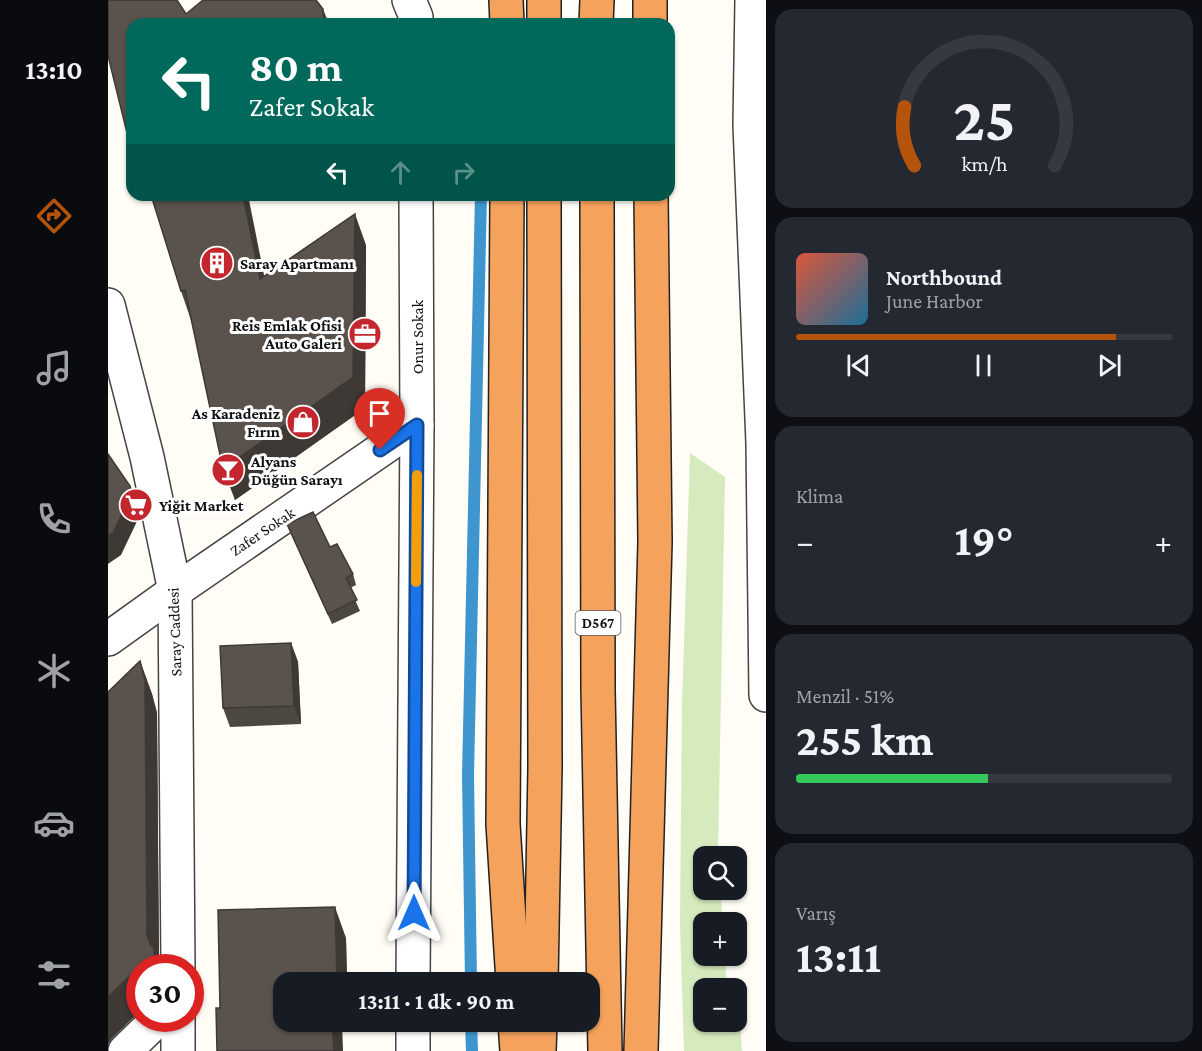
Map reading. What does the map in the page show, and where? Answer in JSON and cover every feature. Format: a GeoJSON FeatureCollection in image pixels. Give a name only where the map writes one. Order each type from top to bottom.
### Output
{"type":"FeatureCollection","features":[{"type":"Feature","properties":{"kind":"highway"},"geometry":{"type":"LineString","coordinates":[[506,0],[507,18]]}},
{"type":"Feature","properties":{"kind":"highway"},"geometry":{"type":"LineString","coordinates":[[544,0],[544,18]]}},
{"type":"Feature","properties":{"kind":"highway"},"geometry":{"type":"LineString","coordinates":[[597,0],[597,18]]}},
{"type":"Feature","properties":{"kind":"highway"},"geometry":{"type":"LineString","coordinates":[[650,0],[650,18]]}},
{"type":"Feature","properties":{"kind":"highway"},"geometry":{"type":"LineString","coordinates":[[507,201],[503,824],[512,972]]}},
{"type":"Feature","properties":{"kind":"highway"},"geometry":{"type":"LineString","coordinates":[[541,972],[544,768],[544,201]]}},
{"type":"Feature","properties":{"kind":"highway","name":"D567"},"geometry":{"type":"LineString","coordinates":[[597,201],[598,689],[605,1051]]}},
{"type":"Feature","properties":{"kind":"highway"},"geometry":{"type":"LineString","coordinates":[[641,1051],[655,542],[651,201]]}},
{"type":"Feature","properties":{"kind":"highway"},"geometry":{"type":"LineString","coordinates":[[516,1032],[517,1051]]}},
{"type":"Feature","properties":{"kind":"highway"},"geometry":{"type":"LineString","coordinates":[[539,1051],[540,1032]]}},
{"type":"Feature","properties":{"kind":"street"},"geometry":{"type":"LineString","coordinates":[[409,0],[416,18]]}},
{"type":"Feature","properties":{"kind":"street"},"geometry":{"type":"LineString","coordinates":[[752,0],[750,125],[763,443],[765,695]]}},
{"type":"Feature","properties":{"kind":"street","name":"Onur Sokak"},"geometry":{"type":"LineString","coordinates":[[413,972],[417,425],[416,201]]}},
{"type":"Feature","properties":{"kind":"street","name":"Saray Caddesi"},"geometry":{"type":"LineString","coordinates":[[108,305],[147,458],[175,591],[178,954]]}},
{"type":"Feature","properties":{"kind":"street","name":"Zafer Sokak"},"geometry":{"type":"LineString","coordinates":[[108,639],[417,425]]}},
{"type":"Feature","properties":{"kind":"street"},"geometry":{"type":"LineString","coordinates":[[125,1051],[145,1032]]}},
{"type":"Feature","properties":{"kind":"street"},"geometry":{"type":"LineString","coordinates":[[178,1032],[178,1051]]}},
{"type":"Feature","properties":{"kind":"street"},"geometry":{"type":"LineString","coordinates":[[413,1032],[413,1051]]}},
{"type":"Feature","properties":{"kind":"green space"},"geometry":{"type":"Polygon","coordinates":[[[690,453],[725,477],[718,846],[693,846],[693,900],[721,900],[722,912],[693,912],[693,966],[726,966],[726,978],[693,978],[693,1032],[741,1032],[742,1051],[684,1051],[680,925],[682,704],[690,453]]]}},
{"type":"Feature","properties":{"kind":"building"},"geometry":{"type":"Polygon","coordinates":[[[108,0],[177,0],[186,14],[203,0],[316,0],[323,9],[324,18],[126,18],[126,129],[108,56],[108,0]]]}},
{"type":"Feature","properties":{"kind":"building"},"geometry":{"type":"Polygon","coordinates":[[[153,201],[244,201],[260,279],[355,214],[353,377],[223,469],[185,290],[181,291],[153,201]]]}},
{"type":"Feature","properties":{"kind":"building"},"geometry":{"type":"Polygon","coordinates":[[[108,454],[130,486],[132,493],[113,533],[108,536],[108,454]]]}},
{"type":"Feature","properties":{"kind":"building"},"geometry":{"type":"Polygon","coordinates":[[[313,512],[330,547],[337,544],[353,574],[346,578],[357,600],[328,614],[287,524],[313,512]]]}},
{"type":"Feature","properties":{"kind":"building"},"geometry":{"type":"Polygon","coordinates":[[[291,643],[294,706],[223,708],[220,646],[291,643]]]}},
{"type":"Feature","properties":{"kind":"building"},"geometry":{"type":"Polygon","coordinates":[[[140,661],[145,680],[147,935],[154,954],[126,954],[126,980],[108,997],[108,692],[140,661]]]}},
{"type":"Feature","properties":{"kind":"building"},"geometry":{"type":"Polygon","coordinates":[[[335,907],[337,972],[273,972],[273,1032],[333,1032],[334,1051],[217,1051],[216,1008],[220,1008],[218,910],[335,907]]]}},
{"type":"Feature","properties":{"kind":"waterway"},"geometry":{"type":"LineString","coordinates":[[471,972],[468,775],[481,201]]}},
{"type":"Feature","properties":{"kind":"waterway"},"geometry":{"type":"LineString","coordinates":[[471,1032],[472,1051]]}},
{"type":"Feature","properties":{"kind":"slow traffic"},"geometry":{"type":"LineString","coordinates":[[416,582],[417,475]]}},
{"type":"Feature","properties":{"kind":"place","name":"Saray Apartmanı"},"geometry":{"type":"Point","coordinates":[217,263]}},
{"type":"Feature","properties":{"kind":"place","name":"Reis Emlak Ofisi Auto Galeri"},"geometry":{"type":"Point","coordinates":[365,334]}},
{"type":"Feature","properties":{"kind":"place","name":"As Karadeniz Fırın"},"geometry":{"type":"Point","coordinates":[303,422]}},
{"type":"Feature","properties":{"kind":"place","name":"Alyans Düğün Sarayı"},"geometry":{"type":"Point","coordinates":[228,470]}},
{"type":"Feature","properties":{"kind":"place","name":"Yiğit Market"},"geometry":{"type":"Point","coordinates":[136,505]}},
{"type":"Feature","properties":{"kind":"route"},"geometry":{"type":"LineString","coordinates":[[380,450],[417,425],[414,913]]}}]}
